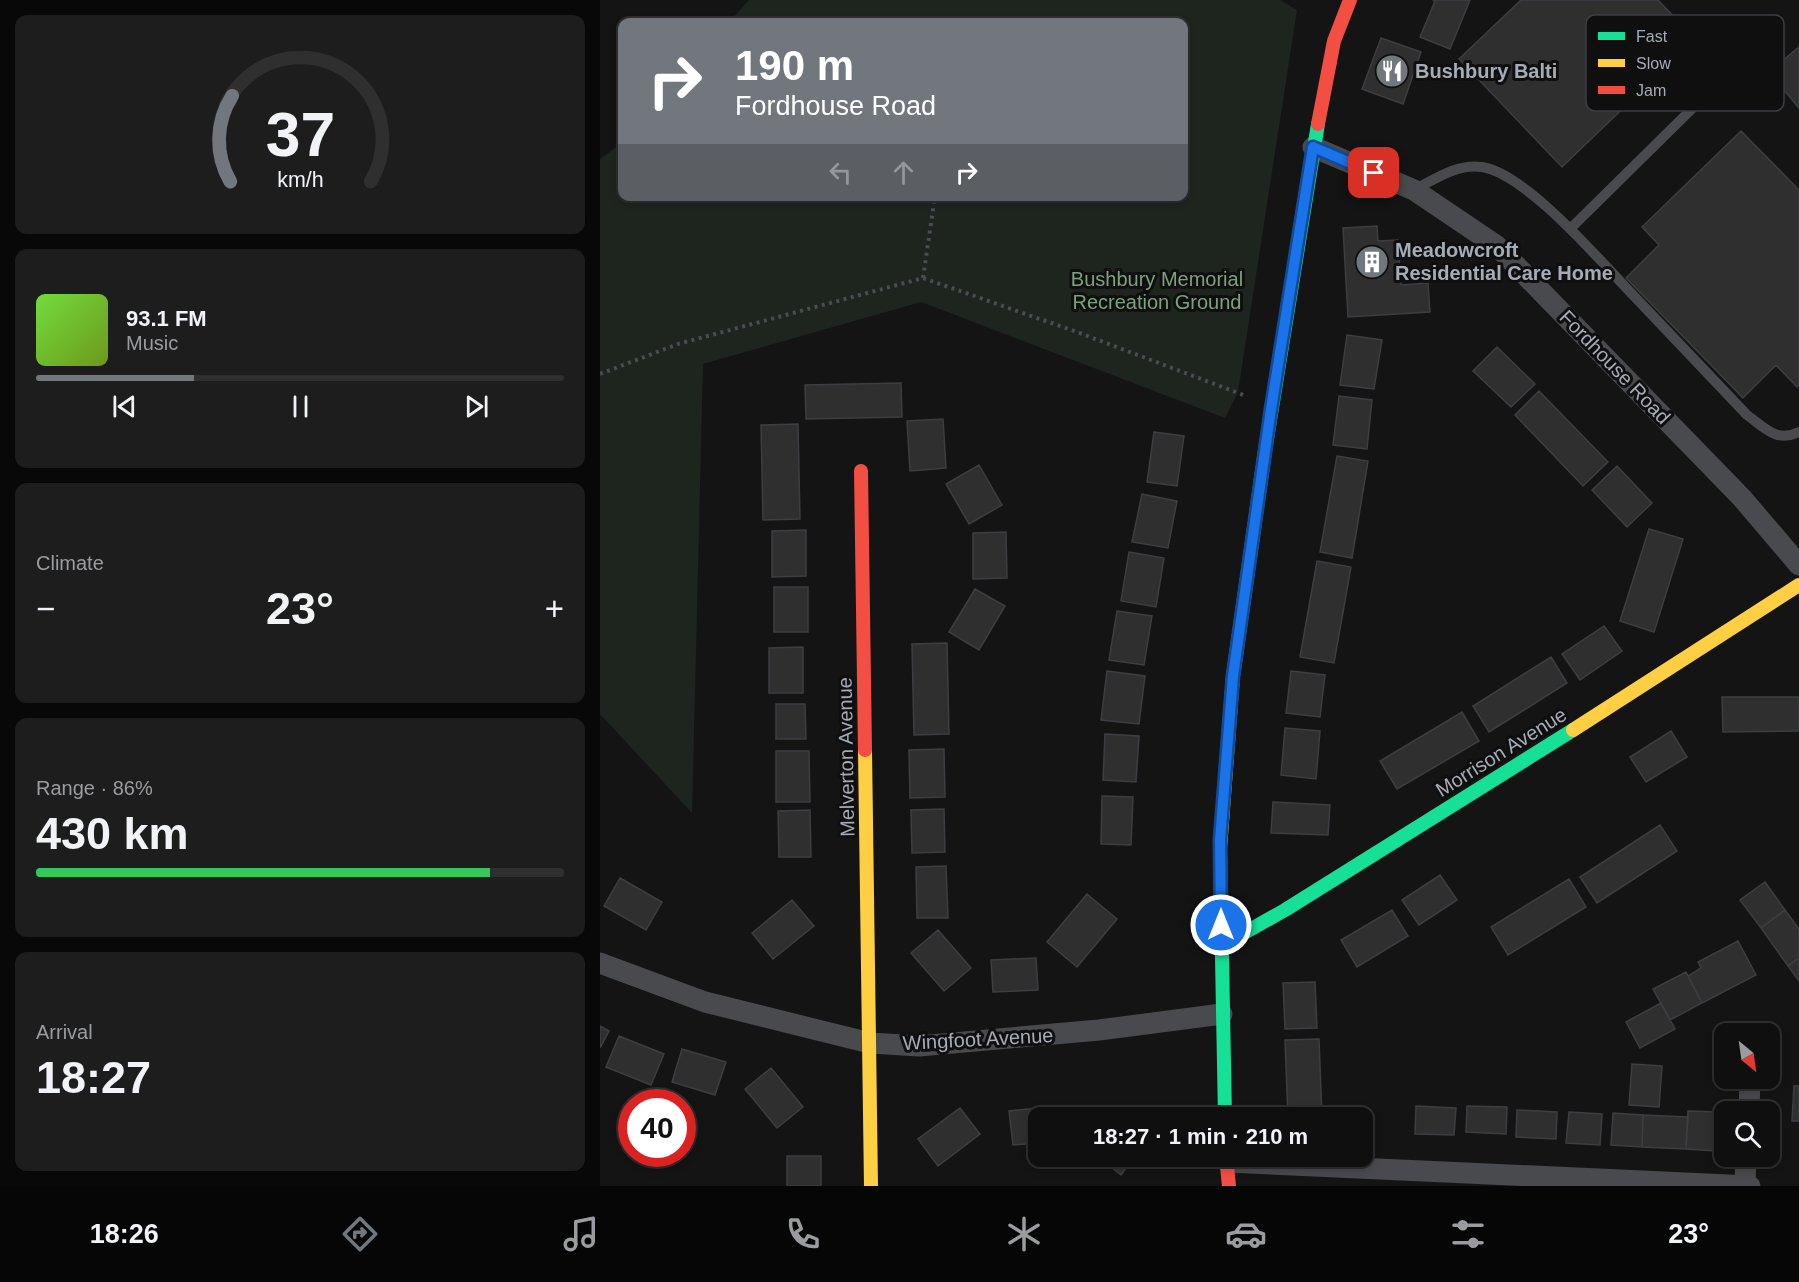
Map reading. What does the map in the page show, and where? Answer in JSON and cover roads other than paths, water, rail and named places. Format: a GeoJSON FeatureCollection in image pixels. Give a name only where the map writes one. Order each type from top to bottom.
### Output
{"type":"FeatureCollection","features":[{"type":"Feature","properties":{"kind":"street"},"geometry":{"type":"LineString","coordinates":[[1225,1107],[1220,840],[1233,676],[1271,409],[1313,147],[1334,41],[1350,0]]}},
{"type":"Feature","properties":{"kind":"street","name":"Fordhouse Road"},"geometry":{"type":"LineString","coordinates":[[1313,147],[1414,190],[1497,246],[1742,498],[1799,565]]}},
{"type":"Feature","properties":{"kind":"street","name":"Melverton Avenue"},"geometry":{"type":"LineString","coordinates":[[861,471],[871,1186]]}},
{"type":"Feature","properties":{"kind":"street","name":"Morrison Avenue"},"geometry":{"type":"LineString","coordinates":[[1221,946],[1285,910],[1543,749],[1799,585]]}},
{"type":"Feature","properties":{"kind":"street","name":"Wingfoot Avenue"},"geometry":{"type":"LineString","coordinates":[[600,963],[705,1002],[870,1042],[919,1046],[1099,1030],[1222,1014]]}},
{"type":"Feature","properties":{"kind":"street"},"geometry":{"type":"LineString","coordinates":[[1227,1167],[1229,1186]]}},
{"type":"Feature","properties":{"kind":"street"},"geometry":{"type":"LineString","coordinates":[[1373,1167],[1750,1186]]}},
{"type":"Feature","properties":{"kind":"street"},"geometry":{"type":"LineString","coordinates":[[1745,1186],[1746,1167]]}},
{"type":"Feature","properties":{"kind":"lane"},"geometry":{"type":"LineString","coordinates":[[1570,229],[1690,111]]}},
{"type":"Feature","properties":{"kind":"lane"},"geometry":{"type":"LineString","coordinates":[[1414,190],[1455,169],[1480,166],[1498,170],[1532,194],[1570,229],[1748,415],[1780,437],[1790,437],[1799,432]]}},
{"type":"Feature","properties":{"kind":"place","name":"Bushbury Balti"},"geometry":{"type":"Point","coordinates":[1392,71]}},
{"type":"Feature","properties":{"kind":"place","name":"Meadowcroft Residential Care Home"},"geometry":{"type":"Point","coordinates":[1372,262]}},
{"type":"Feature","properties":{"kind":"park label","name":"Bushbury Memorial Recreation Ground"},"geometry":{"type":"Point","coordinates":[1157,290]}}]}
